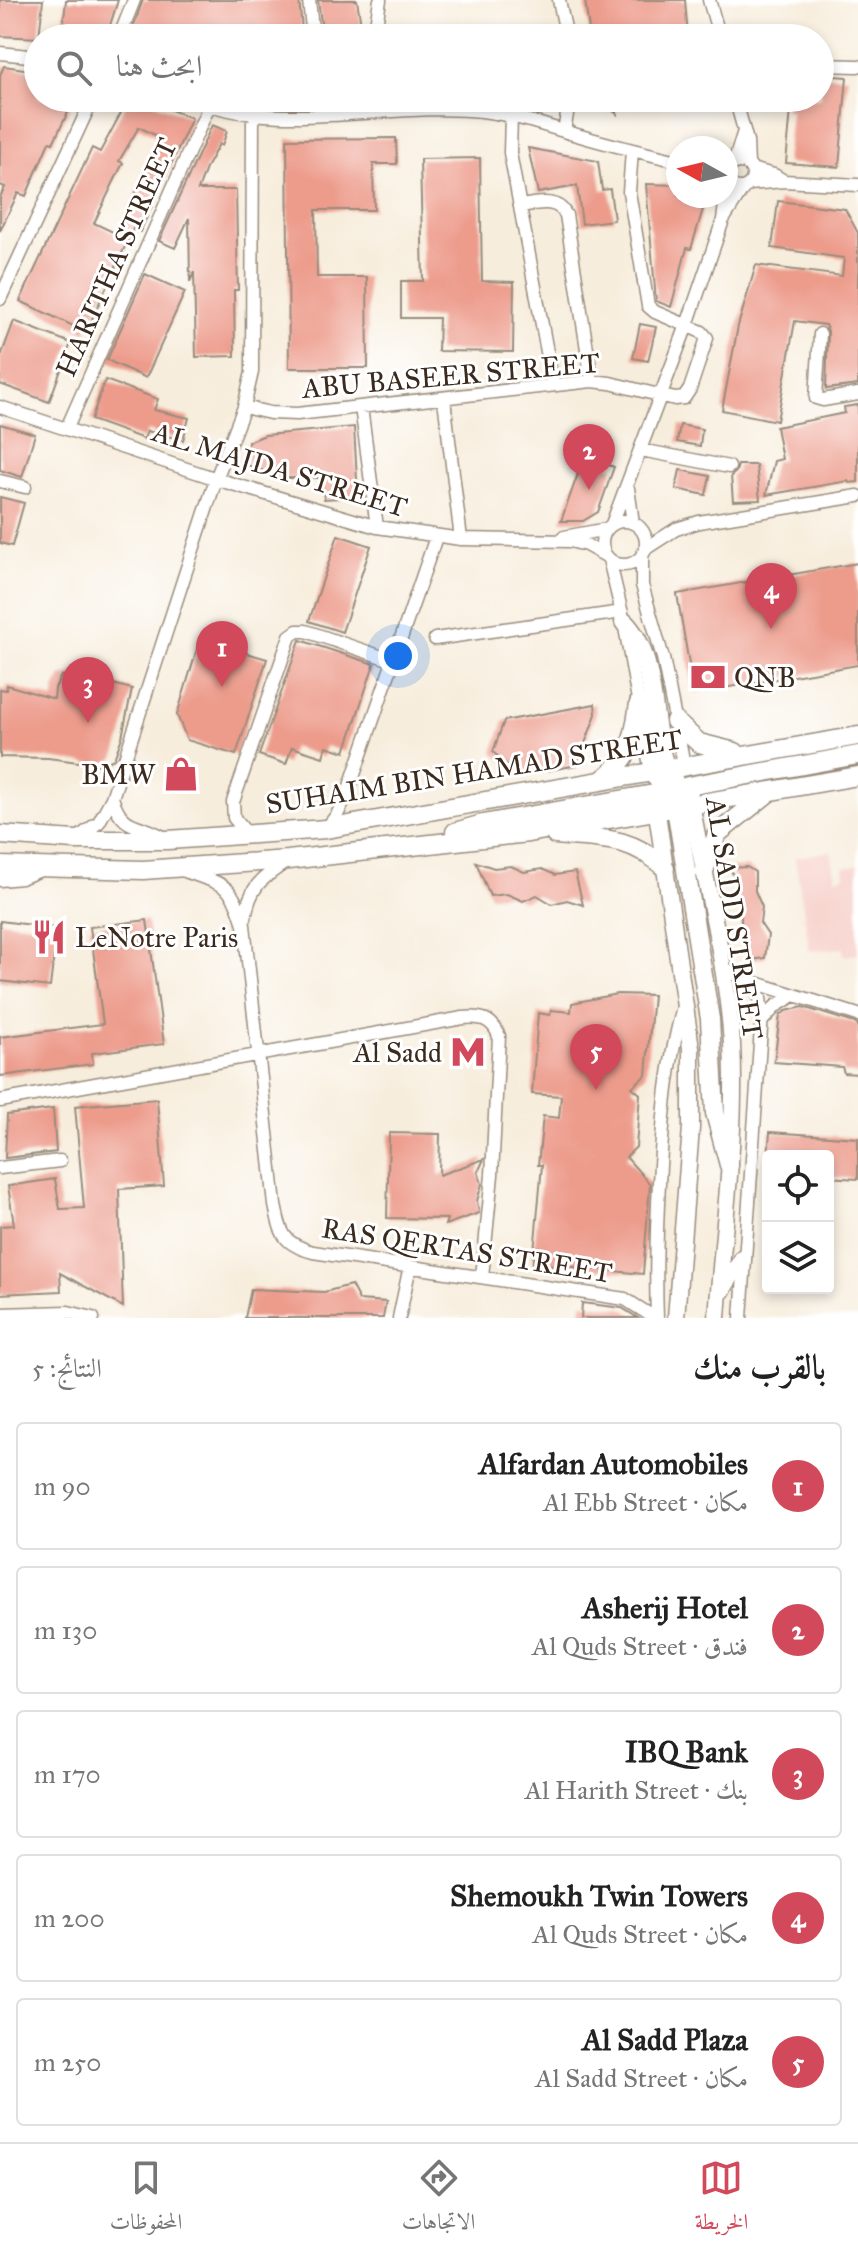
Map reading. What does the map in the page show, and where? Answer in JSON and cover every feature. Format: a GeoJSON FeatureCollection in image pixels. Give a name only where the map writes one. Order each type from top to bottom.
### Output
{"type":"FeatureCollection","features":[{"type":"Feature","properties":{"kind":"highway"},"geometry":{"type":"LineString","coordinates":[[623,617],[640,644],[671,789],[704,985],[712,1044],[715,1113],[729,1165]]}},
{"type":"Feature","properties":{"kind":"highway"},"geometry":{"type":"LineString","coordinates":[[599,781],[616,769],[628,753],[639,703]]}},
{"type":"Feature","properties":{"kind":"highway"},"geometry":{"type":"LineString","coordinates":[[675,721],[699,743],[750,753]]}},
{"type":"Feature","properties":{"kind":"highway","name":"SUHAIM BIN HAMAD STREET"},"geometry":{"type":"LineString","coordinates":[[0,866],[179,869],[528,833],[671,789],[750,753],[858,736]]}},
{"type":"Feature","properties":{"kind":"highway"},"geometry":{"type":"LineString","coordinates":[[435,842],[468,827],[858,755]]}},
{"type":"Feature","properties":{"kind":"highway","name":"SUHAIM BIN HAMAD STREET"},"geometry":{"type":"LineString","coordinates":[[0,835],[75,840],[249,836],[326,829],[599,781],[671,789],[769,792],[858,776]]}},
{"type":"Feature","properties":{"kind":"highway"},"geometry":{"type":"LineString","coordinates":[[704,871],[717,834],[769,792]]}},
{"type":"Feature","properties":{"kind":"highway"},"geometry":{"type":"LineString","coordinates":[[528,833],[598,838],[631,844],[648,851],[665,868]]}},
{"type":"Feature","properties":{"kind":"main road"},"geometry":{"type":"LineString","coordinates":[[671,789],[665,868],[691,1048],[691,1128],[676,1318]]}},
{"type":"Feature","properties":{"kind":"main road","name":"AL SADD STREET"},"geometry":{"type":"LineString","coordinates":[[671,789],[704,871],[732,1046],[729,1165],[717,1318]]}},
{"type":"Feature","properties":{"kind":"main road"},"geometry":{"type":"LineString","coordinates":[[719,1296],[743,1257]]}},
{"type":"Feature","properties":{"kind":"street"},"geometry":{"type":"LineString","coordinates":[[125,24],[134,0]]}},
{"type":"Feature","properties":{"kind":"street"},"geometry":{"type":"LineString","coordinates":[[309,0],[312,24]]}},
{"type":"Feature","properties":{"kind":"street"},"geometry":{"type":"LineString","coordinates":[[376,24],[380,0]]}},
{"type":"Feature","properties":{"kind":"street"},"geometry":{"type":"LineString","coordinates":[[559,0],[564,24]]}},
{"type":"Feature","properties":{"kind":"street"},"geometry":{"type":"LineString","coordinates":[[709,0],[716,24]]}},
{"type":"Feature","properties":{"kind":"street"},"geometry":{"type":"LineString","coordinates":[[0,53],[24,56]]}},
{"type":"Feature","properties":{"kind":"street"},"geometry":{"type":"LineString","coordinates":[[834,65],[858,66]]}},
{"type":"Feature","properties":{"kind":"street"},"geometry":{"type":"LineString","coordinates":[[0,299],[87,112]]}},
{"type":"Feature","properties":{"kind":"street","name":"HARITHA STREET"},"geometry":{"type":"LineString","coordinates":[[67,428],[206,112]]}},
{"type":"Feature","properties":{"kind":"street"},"geometry":{"type":"LineString","coordinates":[[242,112],[399,112]]}},
{"type":"Feature","properties":{"kind":"street"},"geometry":{"type":"LineString","coordinates":[[476,112],[511,116],[666,158]]}},
{"type":"Feature","properties":{"kind":"street"},"geometry":{"type":"LineString","coordinates":[[564,131],[567,112]]}},
{"type":"Feature","properties":{"kind":"street"},"geometry":{"type":"LineString","coordinates":[[738,166],[749,152],[739,112]]}},
{"type":"Feature","properties":{"kind":"street"},"geometry":{"type":"LineString","coordinates":[[75,840],[99,822],[112,798],[216,479],[244,407],[252,372],[253,114]]}},
{"type":"Feature","properties":{"kind":"street"},"geometry":{"type":"LineString","coordinates":[[511,116],[510,153],[553,384]]}},
{"type":"Feature","properties":{"kind":"street"},"geometry":{"type":"LineString","coordinates":[[632,150],[629,192],[648,306],[702,332],[707,338],[684,398],[661,396]]}},
{"type":"Feature","properties":{"kind":"street"},"geometry":{"type":"LineString","coordinates":[[738,166],[763,171],[784,181]]}},
{"type":"Feature","properties":{"kind":"street"},"geometry":{"type":"LineString","coordinates":[[723,220],[753,177],[738,166]]}},
{"type":"Feature","properties":{"kind":"street"},"geometry":{"type":"LineString","coordinates":[[738,188],[784,181],[858,185]]}},
{"type":"Feature","properties":{"kind":"street"},"geometry":{"type":"LineString","coordinates":[[520,206],[552,203],[563,208],[566,215],[592,381]]}},
{"type":"Feature","properties":{"kind":"street"},"geometry":{"type":"LineString","coordinates":[[671,789],[639,703],[623,617],[602,542],[628,488],[687,325],[724,208]]}},
{"type":"Feature","properties":{"kind":"street"},"geometry":{"type":"LineString","coordinates":[[820,334],[816,398],[823,400],[858,394]]}},
{"type":"Feature","properties":{"kind":"street","name":"ABU BASEER STREET"},"geometry":{"type":"LineString","coordinates":[[244,407],[282,414],[592,381],[661,396]]}},
{"type":"Feature","properties":{"kind":"street"},"geometry":{"type":"LineString","coordinates":[[444,399],[461,539]]}},
{"type":"Feature","properties":{"kind":"street","name":"AL MAJDA STREET"},"geometry":{"type":"LineString","coordinates":[[0,407],[216,479],[377,527],[461,539],[553,539],[586,545],[608,557]]}},
{"type":"Feature","properties":{"kind":"street"},"geometry":{"type":"LineString","coordinates":[[361,407],[377,527]]}},
{"type":"Feature","properties":{"kind":"street"},"geometry":{"type":"LineString","coordinates":[[641,450],[729,467]]}},
{"type":"Feature","properties":{"kind":"street"},"geometry":{"type":"LineString","coordinates":[[0,481],[25,487]]}},
{"type":"Feature","properties":{"kind":"street"},"geometry":{"type":"LineString","coordinates":[[628,488],[633,523]]}},
{"type":"Feature","properties":{"kind":"street"},"geometry":{"type":"LineString","coordinates":[[608,557],[617,564],[627,565],[676,529],[699,522],[858,496]]}},
{"type":"Feature","properties":{"kind":"street"},"geometry":{"type":"LineString","coordinates":[[610,526],[625,521],[633,523],[643,532],[642,585],[663,658],[675,721],[671,789]]}},
{"type":"Feature","properties":{"kind":"street","name":"AL MAJDA STREET"},"geometry":{"type":"LineString","coordinates":[[553,539],[610,526]]}},
{"type":"Feature","properties":{"kind":"street"},"geometry":{"type":"LineString","coordinates":[[326,829],[348,792],[436,537]]}},
{"type":"Feature","properties":{"kind":"street"},"geometry":{"type":"LineString","coordinates":[[435,639],[623,617]]}},
{"type":"Feature","properties":{"kind":"street"},"geometry":{"type":"LineString","coordinates":[[249,836],[234,818],[233,802],[290,636],[297,631],[306,631],[394,661]]}},
{"type":"Feature","properties":{"kind":"street"},"geometry":{"type":"LineString","coordinates":[[112,798],[126,823],[155,832],[168,840]]}},
{"type":"Feature","properties":{"kind":"street","name":"RAS QERTAS STREET"},"geometry":{"type":"LineString","coordinates":[[244,925],[252,891],[262,879],[288,860]]}},
{"type":"Feature","properties":{"kind":"street","name":"SUHAIM BIN HAMAD STREET"},"geometry":{"type":"LineString","coordinates":[[0,880],[21,878],[44,868]]}},
{"type":"Feature","properties":{"kind":"street","name":"RAS QERTAS STREET"},"geometry":{"type":"LineString","coordinates":[[179,869],[230,890],[237,899],[244,925],[275,1205],[283,1236],[299,1248],[313,1252],[625,1299],[656,1318]]}},
{"type":"Feature","properties":{"kind":"street"},"geometry":{"type":"LineString","coordinates":[[704,985],[716,990],[722,972],[858,1015]]}},
{"type":"Feature","properties":{"kind":"street","name":"AL SADD STREET"},"geometry":{"type":"LineString","coordinates":[[741,1318],[761,1022],[760,998],[750,981]]}},
{"type":"Feature","properties":{"kind":"street","name":"AL SADD STREET"},"geometry":{"type":"LineString","coordinates":[[761,1022],[776,1006],[794,995]]}},
{"type":"Feature","properties":{"kind":"street"},"geometry":{"type":"LineString","coordinates":[[656,1318],[656,1239],[665,1094],[673,1044],[686,1001]]}},
{"type":"Feature","properties":{"kind":"street"},"geometry":{"type":"LineString","coordinates":[[0,1102],[463,1018],[482,1018],[490,1022],[499,1036],[482,1277]]}},
{"type":"Feature","properties":{"kind":"street"},"geometry":{"type":"LineString","coordinates":[[0,1168],[60,1161]]}},
{"type":"Feature","properties":{"kind":"street"},"geometry":{"type":"LineString","coordinates":[[399,1318],[410,1266]]}},
{"type":"Feature","properties":{"kind":"street","name":"RAS QERTAS STREET"},"geometry":{"type":"LineString","coordinates":[[625,1299],[656,1289]]}},
{"type":"Feature","properties":{"kind":"street"},"geometry":{"type":"LineString","coordinates":[[0,1314],[68,1312],[93,1318]]}},
{"type":"Feature","properties":{"kind":"shaded area"},"geometry":{"type":"Polygon","coordinates":[[[831,851],[836,878],[845,876],[844,867],[858,865],[858,954],[844,956],[843,948],[810,951],[795,858],[831,851]]]}},
{"type":"Feature","properties":{"kind":"building"},"geometry":{"type":"Polygon","coordinates":[[[0,0],[43,0],[40,24],[24,24],[24,37],[0,36],[0,0]]]}},
{"type":"Feature","properties":{"kind":"building"},"geometry":{"type":"Polygon","coordinates":[[[66,0],[118,0],[110,24],[63,24],[66,0]]]}},
{"type":"Feature","properties":{"kind":"building"},"geometry":{"type":"Polygon","coordinates":[[[143,0],[299,0],[302,24],[134,24],[143,0]]]}},
{"type":"Feature","properties":{"kind":"building"},"geometry":{"type":"Polygon","coordinates":[[[318,0],[357,0],[361,24],[321,24],[318,0]]]}},
{"type":"Feature","properties":{"kind":"building"},"geometry":{"type":"Polygon","coordinates":[[[585,0],[685,0],[687,24],[588,24],[585,0]]]}},
{"type":"Feature","properties":{"kind":"building"},"geometry":{"type":"Polygon","coordinates":[[[4,66],[24,69],[24,112],[68,112],[53,143],[49,142],[26,196],[18,193],[0,231],[0,197],[5,187],[0,185],[0,75],[4,66]]]}},
{"type":"Feature","properties":{"kind":"building"},"geometry":{"type":"Polygon","coordinates":[[[834,76],[847,77],[839,167],[786,163],[791,112],[834,112],[834,76]]]}},
{"type":"Feature","properties":{"kind":"building"},"geometry":{"type":"Polygon","coordinates":[[[121,112],[176,112],[192,118],[140,232],[133,229],[86,332],[20,301],[92,148],[100,152],[121,112]],[[139,127],[119,161],[123,163],[94,223],[117,234],[161,138],[139,127]]]}},
{"type":"Feature","properties":{"kind":"building"},"geometry":{"type":"Polygon","coordinates":[[[212,125],[227,131],[222,146],[219,144],[207,166],[198,190],[236,190],[238,290],[234,290],[235,356],[196,357],[189,218],[175,248],[159,241],[212,125]]]}},
{"type":"Feature","properties":{"kind":"building"},"geometry":{"type":"Polygon","coordinates":[[[396,138],[397,164],[373,164],[374,210],[316,210],[317,277],[367,277],[368,368],[289,368],[287,139],[396,138]]]}},
{"type":"Feature","properties":{"kind":"building"},"geometry":{"type":"Polygon","coordinates":[[[528,148],[598,161],[602,190],[610,189],[614,220],[582,224],[577,186],[538,193],[528,148]]]}},
{"type":"Feature","properties":{"kind":"building"},"geometry":{"type":"Polygon","coordinates":[[[480,158],[482,281],[514,282],[513,352],[438,351],[439,318],[401,318],[401,281],[423,281],[420,159],[480,158]]]}},
{"type":"Feature","properties":{"kind":"building"},"geometry":{"type":"Polygon","coordinates":[[[646,184],[666,185],[666,208],[703,208],[691,249],[687,248],[671,307],[656,301],[646,184]]]}},
{"type":"Feature","properties":{"kind":"building"},"geometry":{"type":"Polygon","coordinates":[[[778,201],[845,209],[858,233],[858,385],[826,389],[828,331],[825,325],[795,321],[777,421],[722,410],[738,326],[756,265],[842,276],[844,258],[772,248],[778,201]]]}},
{"type":"Feature","properties":{"kind":"building"},"geometry":{"type":"Polygon","coordinates":[[[145,274],[185,292],[146,378],[107,360],[145,274]]]}},
{"type":"Feature","properties":{"kind":"building"},"geometry":{"type":"Polygon","coordinates":[[[14,321],[71,343],[49,402],[0,384],[0,359],[14,321]]]}},
{"type":"Feature","properties":{"kind":"building"},"geometry":{"type":"Polygon","coordinates":[[[640,324],[656,327],[648,361],[633,358],[640,324]]]}},
{"type":"Feature","properties":{"kind":"building"},"geometry":{"type":"Polygon","coordinates":[[[105,380],[158,399],[154,410],[189,418],[183,440],[147,431],[144,439],[91,420],[105,380]]]}},
{"type":"Feature","properties":{"kind":"building"},"geometry":{"type":"Polygon","coordinates":[[[858,405],[858,482],[766,495],[774,461],[782,459],[776,427],[845,413],[844,407],[858,405]]]}},
{"type":"Feature","properties":{"kind":"building"},"geometry":{"type":"Polygon","coordinates":[[[0,424],[35,434],[22,477],[0,470],[0,424]]]}},
{"type":"Feature","properties":{"kind":"building"},"geometry":{"type":"Polygon","coordinates":[[[680,425],[702,429],[700,446],[677,442],[680,425]]]}},
{"type":"Feature","properties":{"kind":"building"},"geometry":{"type":"Polygon","coordinates":[[[354,427],[358,497],[324,499],[322,478],[284,478],[247,465],[248,442],[265,435],[354,427]]]}},
{"type":"Feature","properties":{"kind":"building"},"geometry":{"type":"Polygon","coordinates":[[[584,457],[614,467],[598,512],[583,521],[561,521],[584,457]]]}},
{"type":"Feature","properties":{"kind":"building"},"geometry":{"type":"Polygon","coordinates":[[[738,465],[756,465],[760,500],[733,501],[731,476],[738,465]]]}},
{"type":"Feature","properties":{"kind":"building"},"geometry":{"type":"Polygon","coordinates":[[[680,470],[710,476],[706,495],[676,489],[680,470]]]}},
{"type":"Feature","properties":{"kind":"building"},"geometry":{"type":"Polygon","coordinates":[[[0,497],[24,503],[12,546],[0,543],[0,497]]]}},
{"type":"Feature","properties":{"kind":"building"},"geometry":{"type":"Polygon","coordinates":[[[338,535],[371,546],[342,632],[309,621],[338,535]]]}},
{"type":"Feature","properties":{"kind":"building"},"geometry":{"type":"Polygon","coordinates":[[[858,563],[858,665],[694,693],[677,594],[858,563]]]}},
{"type":"Feature","properties":{"kind":"building"},"geometry":{"type":"Polygon","coordinates":[[[200,639],[267,659],[236,755],[187,740],[177,715],[200,639]]]}},
{"type":"Feature","properties":{"kind":"building"},"geometry":{"type":"Polygon","coordinates":[[[300,640],[374,664],[345,752],[326,746],[323,757],[292,747],[286,764],[259,755],[300,640]]]}},
{"type":"Feature","properties":{"kind":"building"},"geometry":{"type":"Polygon","coordinates":[[[75,674],[132,689],[114,759],[101,765],[48,758],[0,757],[0,689],[6,690],[7,685],[54,699],[61,676],[75,674]]]}},
{"type":"Feature","properties":{"kind":"building"},"geometry":{"type":"Polygon","coordinates":[[[595,704],[596,714],[577,765],[519,776],[493,752],[504,721],[595,704]]]}},
{"type":"Feature","properties":{"kind":"building"},"geometry":{"type":"Polygon","coordinates":[[[476,862],[494,868],[511,866],[524,872],[542,869],[555,875],[575,872],[583,905],[567,900],[552,904],[537,895],[523,901],[507,894],[490,896],[476,862]]]}},
{"type":"Feature","properties":{"kind":"building"},"geometry":{"type":"Polygon","coordinates":[[[747,867],[755,872],[755,891],[762,907],[760,923],[768,935],[765,958],[750,960],[741,928],[741,911],[735,897],[736,882],[730,868],[747,867]]]}},
{"type":"Feature","properties":{"kind":"building"},"geometry":{"type":"Polygon","coordinates":[[[147,920],[164,1044],[92,1053],[93,1064],[0,1076],[0,1037],[103,1024],[90,927],[147,920]]]}},
{"type":"Feature","properties":{"kind":"building"},"geometry":{"type":"Polygon","coordinates":[[[0,921],[57,928],[50,987],[0,981],[0,921]]]}},
{"type":"Feature","properties":{"kind":"building"},"geometry":{"type":"Polygon","coordinates":[[[617,994],[653,995],[646,1075],[632,1087],[640,1094],[636,1147],[626,1157],[650,1184],[643,1274],[533,1263],[543,1116],[559,1118],[561,1096],[532,1094],[538,1013],[550,1015],[551,1010],[571,1012],[572,1003],[617,994]]]}},
{"type":"Feature","properties":{"kind":"building"},"geometry":{"type":"Polygon","coordinates":[[[803,1007],[858,1024],[858,1074],[844,1073],[842,1067],[774,1062],[780,1015],[803,1007]]]}},
{"type":"Feature","properties":{"kind":"building"},"geometry":{"type":"Polygon","coordinates":[[[157,1099],[164,1186],[119,1189],[123,1307],[60,1273],[61,1291],[0,1294],[0,1226],[14,1225],[8,1186],[55,1179],[60,1209],[84,1208],[75,1106],[157,1099]]]}},
{"type":"Feature","properties":{"kind":"building"},"geometry":{"type":"Polygon","coordinates":[[[53,1109],[56,1152],[5,1158],[7,1115],[53,1109]]]}},
{"type":"Feature","properties":{"kind":"building"},"geometry":{"type":"Polygon","coordinates":[[[770,1132],[858,1138],[858,1179],[834,1177],[834,1150],[768,1150],[770,1132]]]}},
{"type":"Feature","properties":{"kind":"building"},"geometry":{"type":"Polygon","coordinates":[[[389,1133],[440,1134],[439,1175],[484,1159],[478,1172],[482,1184],[477,1201],[479,1213],[445,1225],[447,1219],[387,1218],[389,1133]]]}},
{"type":"Feature","properties":{"kind":"building"},"geometry":{"type":"Polygon","coordinates":[[[351,1285],[359,1300],[386,1302],[383,1318],[245,1318],[251,1289],[324,1292],[351,1285]]]}},
{"type":"Feature","properties":{"kind":"building"},"geometry":{"type":"Polygon","coordinates":[[[582,1303],[622,1308],[638,1318],[581,1318],[582,1303]]]}},
{"type":"Feature","properties":{"kind":"place","name":"Asherij Hotel"},"geometry":{"type":"Point","coordinates":[589,490]}},
{"type":"Feature","properties":{"kind":"place","name":"Shemoukh Twin Towers"},"geometry":{"type":"Point","coordinates":[771,629]}},
{"type":"Feature","properties":{"kind":"place","name":"QNB"},"geometry":{"type":"Point","coordinates":[708,677]}},
{"type":"Feature","properties":{"kind":"place","name":"Alfardan Automobiles"},"geometry":{"type":"Point","coordinates":[222,687]}},
{"type":"Feature","properties":{"kind":"place","name":"IBQ Bank"},"geometry":{"type":"Point","coordinates":[88,723]}},
{"type":"Feature","properties":{"kind":"place","name":"BMW"},"geometry":{"type":"Point","coordinates":[181,774]}},
{"type":"Feature","properties":{"kind":"place","name":"LeNotre Paris"},"geometry":{"type":"Point","coordinates":[49,937]}},
{"type":"Feature","properties":{"kind":"place","name":"Al Sadd"},"geometry":{"type":"Point","coordinates":[468,1052]}},
{"type":"Feature","properties":{"kind":"place","name":"Al Sadd Plaza"},"geometry":{"type":"Point","coordinates":[596,1090]}}]}
